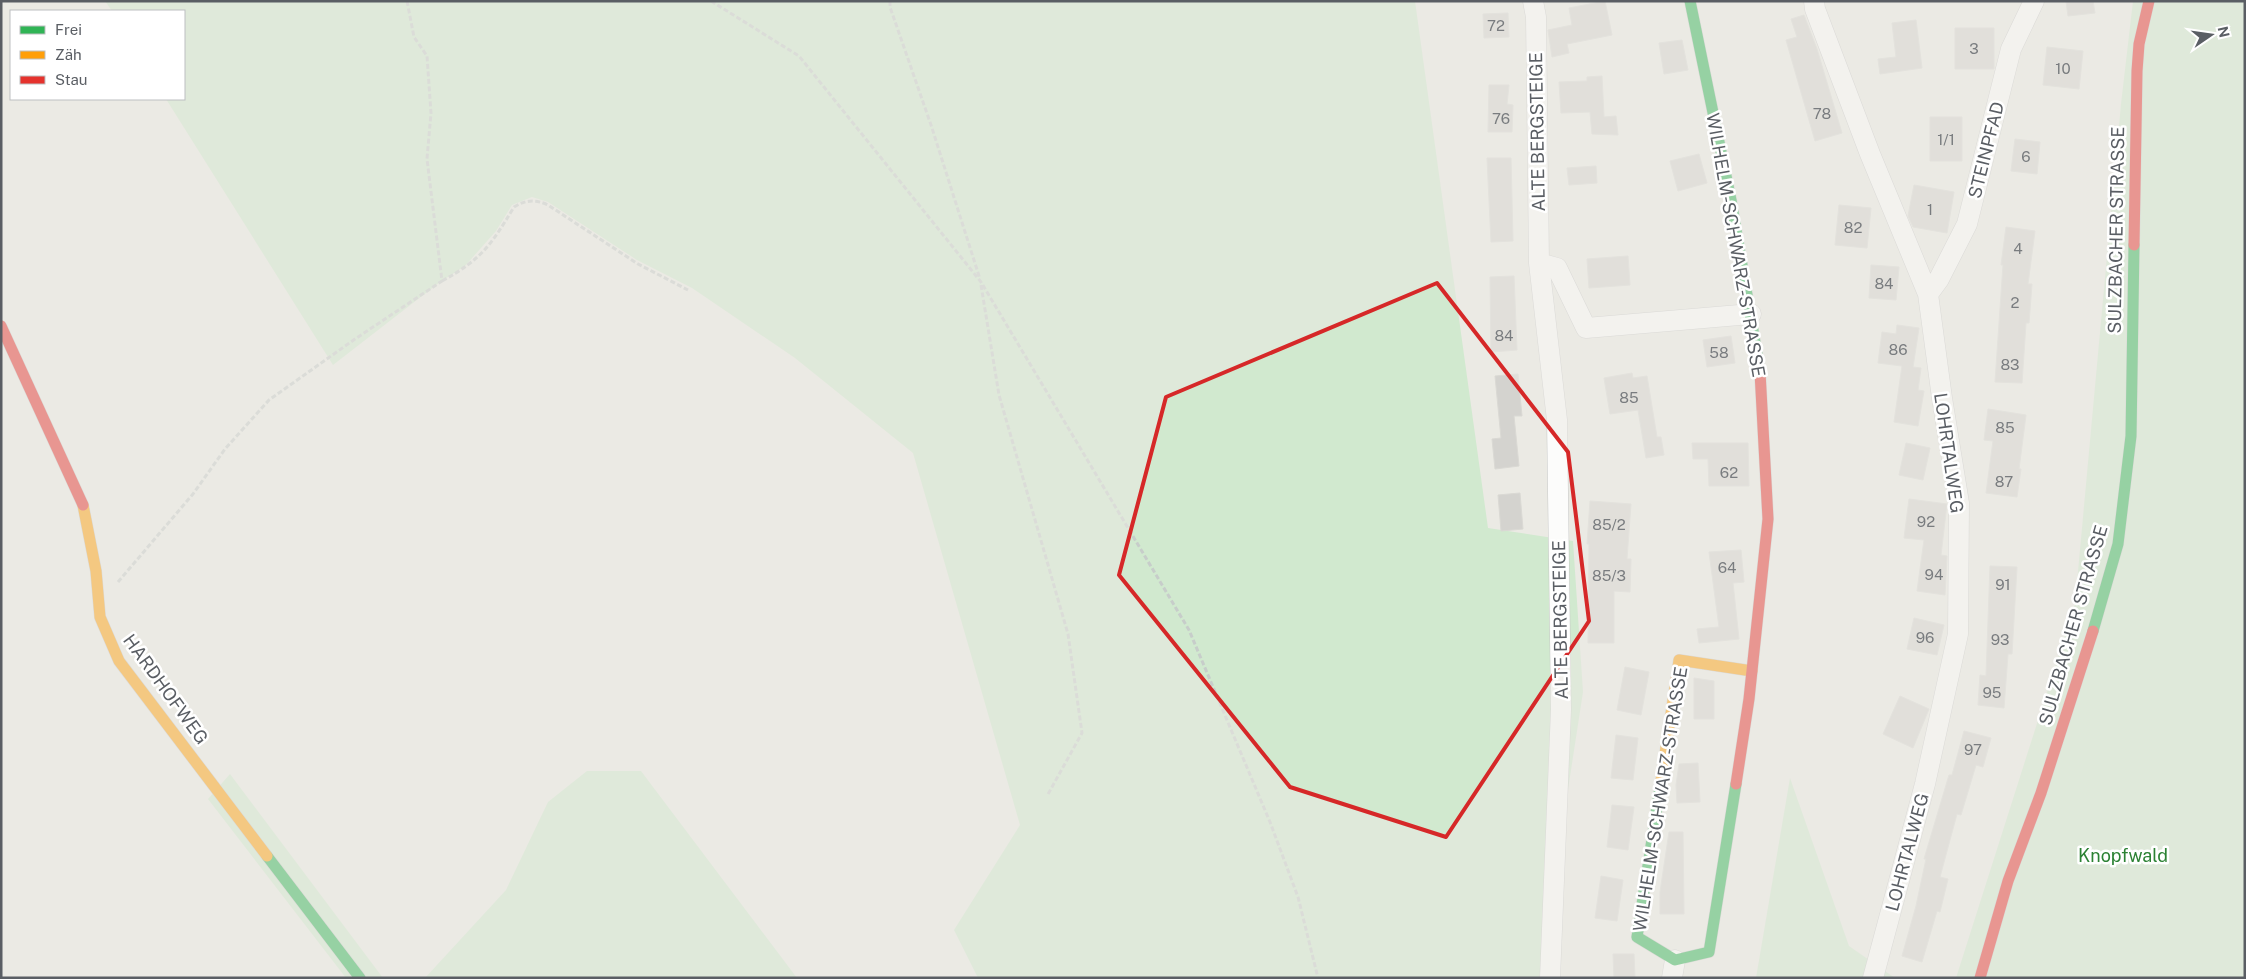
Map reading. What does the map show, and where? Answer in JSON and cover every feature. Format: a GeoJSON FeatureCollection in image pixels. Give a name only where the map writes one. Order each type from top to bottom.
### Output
{"type":"FeatureCollection","features":[{"type":"Feature","properties":{"kind":"street","name":"ALTE BERGSTEIGE"},"geometry":{"type":"LineString","coordinates":[[1533,1],[1536,17],[1539,263],[1557,430],[1561,709],[1550,978]]}},
{"type":"Feature","properties":{"kind":"street","name":"WILHELM-SCHWARZ-STRASSE"},"geometry":{"type":"LineString","coordinates":[[1690,1],[1731,200],[1759,362],[1768,519],[1752,671],[1709,952],[1673,969],[1637,937],[1679,660],[1752,671]]}},
{"type":"Feature","properties":{"kind":"street","name":"LOHRTALWEG"},"geometry":{"type":"LineString","coordinates":[[1814,1],[1815,9],[1870,154],[1928,294],[1959,503],[1958,634],[1925,784],[1873,978]]}},
{"type":"Feature","properties":{"kind":"street","name":"STEINPFAD"},"geometry":{"type":"LineString","coordinates":[[1928,294],[1939,279],[1967,224],[2011,49],[2034,1]]}},
{"type":"Feature","properties":{"kind":"street","name":"SULZBACHER STRASSE"},"geometry":{"type":"LineString","coordinates":[[1980,978],[2008,881],[2042,793],[2080,676],[2118,544],[2131,436],[2137,71],[2139,44],[2149,1]]}},
{"type":"Feature","properties":{"kind":"street"},"geometry":{"type":"LineString","coordinates":[[1539,263],[1557,268],[1586,328],[1751,314]]}},
{"type":"Feature","properties":{"kind":"street","name":"HARDHOFWEG"},"geometry":{"type":"LineString","coordinates":[[1,326],[84,508],[96,571],[100,617],[119,661],[360,978]]}},
{"type":"Feature","properties":{"kind":"path"},"geometry":{"type":"LineString","coordinates":[[407,1],[414,37],[427,56],[431,113],[426,158],[442,281]]}},
{"type":"Feature","properties":{"kind":"path"},"geometry":{"type":"LineString","coordinates":[[711,1],[799,56],[981,282],[1189,630],[1270,822],[1298,897],[1318,978]]}},
{"type":"Feature","properties":{"kind":"path"},"geometry":{"type":"LineString","coordinates":[[890,1],[890,7],[931,125],[981,282],[999,395],[1068,634],[1082,733],[1047,796]]}},
{"type":"Feature","properties":{"kind":"path"},"geometry":{"type":"LineString","coordinates":[[99,596],[109,593],[193,494],[225,449],[269,400],[442,281],[467,268],[482,254],[514,208],[519,204],[537,200],[548,205],[638,264],[688,290]]}},
{"type":"Feature","properties":{"kind":"highlighted area"},"geometry":{"type":"Polygon","coordinates":[[[1437,283],[1568,452],[1589,621],[1446,837],[1290,787],[1119,575],[1166,397],[1437,283]]]}},
{"type":"Feature","properties":{"kind":"green space"},"geometry":{"type":"Polygon","coordinates":[[[105,1],[1415,1],[1488,528],[1573,541],[1583,692],[1539,978],[978,978],[954,930],[1020,825],[913,453],[795,358],[692,288],[637,260],[548,202],[532,197],[512,205],[496,231],[465,266],[440,282],[333,365],[167,100],[185,100],[185,10],[111,10],[105,1]]]}},
{"type":"Feature","properties":{"kind":"green space","name":"Knopfwald"},"geometry":{"type":"Polygon","coordinates":[[[2133,1],[2245,1],[2245,978],[1956,978],[2075,604],[2121,104],[2133,1]]]}},
{"type":"Feature","properties":{"kind":"green space"},"geometry":{"type":"Polygon","coordinates":[[[587,771],[641,771],[797,978],[425,978],[506,890],[548,802],[587,771]]]}},
{"type":"Feature","properties":{"kind":"green space"},"geometry":{"type":"Polygon","coordinates":[[[230,774],[383,978],[346,978],[208,799],[230,774]]]}},
{"type":"Feature","properties":{"kind":"green space"},"geometry":{"type":"Polygon","coordinates":[[[1790,778],[1849,946],[1895,978],[1756,978],[1790,778]]]}},
{"type":"Feature","properties":{"kind":"building"},"geometry":{"type":"Polygon","coordinates":[[[1605,1],[1612,35],[1567,44],[1569,53],[1552,57],[1548,30],[1572,25],[1569,8],[1605,1]]]}},
{"type":"Feature","properties":{"kind":"building"},"geometry":{"type":"Polygon","coordinates":[[[2066,1],[2093,1],[2095,13],[2068,16],[2066,1]]]}},
{"type":"Feature","properties":{"kind":"building"},"geometry":{"type":"Polygon","coordinates":[[[1508,13],[1509,37],[1484,38],[1483,14],[1508,13]]]}},
{"type":"Feature","properties":{"kind":"building"},"geometry":{"type":"Polygon","coordinates":[[[1804,15],[1817,49],[1842,133],[1815,141],[1786,40],[1797,37],[1791,19],[1804,15]]]}},
{"type":"Feature","properties":{"kind":"building"},"geometry":{"type":"Polygon","coordinates":[[[1916,20],[1922,68],[1880,74],[1878,59],[1896,57],[1892,23],[1916,20]]]}},
{"type":"Feature","properties":{"kind":"building"},"geometry":{"type":"Polygon","coordinates":[[[1955,28],[1994,28],[1994,69],[1955,69],[1955,28]]]}},
{"type":"Feature","properties":{"kind":"building"},"geometry":{"type":"Polygon","coordinates":[[[1682,40],[1688,70],[1664,74],[1659,43],[1682,40]]]}},
{"type":"Feature","properties":{"kind":"building"},"geometry":{"type":"Polygon","coordinates":[[[2047,47],[2083,51],[2079,89],[2043,85],[2047,47]]]}},
{"type":"Feature","properties":{"kind":"building"},"geometry":{"type":"Polygon","coordinates":[[[1602,76],[1604,117],[1616,116],[1618,135],[1592,134],[1590,112],[1561,113],[1559,82],[1587,81],[1587,77],[1602,76]]]}},
{"type":"Feature","properties":{"kind":"building"},"geometry":{"type":"Polygon","coordinates":[[[1489,85],[1509,85],[1507,104],[1513,105],[1512,132],[1488,132],[1489,85]]]}},
{"type":"Feature","properties":{"kind":"building"},"geometry":{"type":"Polygon","coordinates":[[[1930,117],[1962,117],[1962,161],[1930,161],[1930,117]]]}},
{"type":"Feature","properties":{"kind":"building"},"geometry":{"type":"Polygon","coordinates":[[[2015,139],[2040,142],[2037,174],[2011,171],[2015,139]]]}},
{"type":"Feature","properties":{"kind":"building"},"geometry":{"type":"Polygon","coordinates":[[[1699,154],[1707,183],[1678,191],[1670,161],[1699,154]]]}},
{"type":"Feature","properties":{"kind":"building"},"geometry":{"type":"Polygon","coordinates":[[[1487,158],[1511,158],[1513,241],[1491,242],[1487,158]]]}},
{"type":"Feature","properties":{"kind":"building"},"geometry":{"type":"Polygon","coordinates":[[[1596,166],[1597,183],[1569,185],[1567,168],[1596,166]]]}},
{"type":"Feature","properties":{"kind":"building"},"geometry":{"type":"Polygon","coordinates":[[[1914,185],[1954,192],[1947,233],[1913,227],[1908,216],[1914,185]]]}},
{"type":"Feature","properties":{"kind":"building"},"geometry":{"type":"Polygon","coordinates":[[[1839,205],[1871,208],[1867,248],[1835,245],[1839,205]]]}},
{"type":"Feature","properties":{"kind":"building"},"geometry":{"type":"Polygon","coordinates":[[[2006,227],[2035,231],[2028,284],[2032,284],[2029,323],[2026,323],[2022,383],[1995,382],[2003,265],[2001,265],[2006,227]]]}},
{"type":"Feature","properties":{"kind":"building"},"geometry":{"type":"Polygon","coordinates":[[[1628,256],[1630,285],[1589,288],[1587,259],[1628,256]]]}},
{"type":"Feature","properties":{"kind":"building"},"geometry":{"type":"Polygon","coordinates":[[[1871,265],[1899,267],[1896,300],[1869,298],[1871,265]]]}},
{"type":"Feature","properties":{"kind":"building"},"geometry":{"type":"Polygon","coordinates":[[[1514,276],[1517,350],[1491,352],[1490,277],[1514,276]]]}},
{"type":"Feature","properties":{"kind":"building"},"geometry":{"type":"Polygon","coordinates":[[[1897,325],[1919,328],[1913,367],[1921,368],[1918,390],[1924,391],[1918,426],[1894,422],[1902,366],[1878,363],[1882,332],[1896,334],[1897,325]]]}},
{"type":"Feature","properties":{"kind":"building"},"geometry":{"type":"Polygon","coordinates":[[[1731,336],[1735,363],[1707,367],[1703,340],[1731,336]]]}},
{"type":"Feature","properties":{"kind":"building"},"geometry":{"type":"Polygon","coordinates":[[[1632,373],[1633,378],[1647,376],[1657,437],[1661,437],[1664,455],[1646,458],[1638,410],[1610,414],[1604,378],[1632,373]]]}},
{"type":"Feature","properties":{"kind":"building"},"geometry":{"type":"Polygon","coordinates":[[[1518,374],[1522,416],[1514,416],[1519,466],[1495,469],[1492,439],[1501,438],[1495,376],[1518,374]]]}},
{"type":"Feature","properties":{"kind":"building"},"geometry":{"type":"Polygon","coordinates":[[[1988,409],[2026,415],[2017,497],[1986,493],[1993,441],[1984,440],[1988,409]]]}},
{"type":"Feature","properties":{"kind":"building"},"geometry":{"type":"Polygon","coordinates":[[[1692,443],[1748,443],[1749,486],[1709,486],[1708,459],[1693,459],[1692,443]]]}},
{"type":"Feature","properties":{"kind":"building"},"geometry":{"type":"Polygon","coordinates":[[[1906,443],[1930,448],[1923,480],[1899,475],[1906,443]]]}},
{"type":"Feature","properties":{"kind":"building"},"geometry":{"type":"Polygon","coordinates":[[[1520,493],[1523,529],[1501,531],[1498,495],[1520,493]]]}},
{"type":"Feature","properties":{"kind":"building"},"geometry":{"type":"Polygon","coordinates":[[[1909,499],[1947,504],[1941,555],[1947,556],[1945,595],[1917,591],[1924,540],[1904,538],[1909,499]]]}},
{"type":"Feature","properties":{"kind":"building"},"geometry":{"type":"Polygon","coordinates":[[[1590,501],[1631,504],[1627,559],[1631,559],[1630,592],[1614,591],[1614,643],[1588,643],[1589,544],[1587,544],[1590,501]]]}},
{"type":"Feature","properties":{"kind":"building"},"geometry":{"type":"Polygon","coordinates":[[[1741,550],[1744,582],[1733,583],[1739,639],[1699,643],[1697,629],[1719,627],[1709,552],[1741,550]]]}},
{"type":"Feature","properties":{"kind":"building"},"geometry":{"type":"Polygon","coordinates":[[[1990,566],[2017,567],[2012,654],[2008,654],[2004,708],[1978,705],[1980,675],[1986,676],[1990,566]]]}},
{"type":"Feature","properties":{"kind":"building"},"geometry":{"type":"Polygon","coordinates":[[[1914,618],[1944,625],[1937,655],[1907,649],[1914,618]]]}},
{"type":"Feature","properties":{"kind":"building"},"geometry":{"type":"Polygon","coordinates":[[[1625,667],[1649,672],[1641,715],[1617,710],[1625,667]]]}},
{"type":"Feature","properties":{"kind":"building"},"geometry":{"type":"Polygon","coordinates":[[[1694,678],[1714,681],[1714,719],[1694,719],[1694,678]]]}},
{"type":"Feature","properties":{"kind":"building"},"geometry":{"type":"Polygon","coordinates":[[[1900,696],[1929,709],[1913,748],[1883,734],[1900,696]]]}},
{"type":"Feature","properties":{"kind":"building"},"geometry":{"type":"Polygon","coordinates":[[[1964,731],[1991,738],[1983,767],[1976,765],[1961,815],[1957,814],[1940,877],[1948,879],[1940,912],[1937,911],[1922,962],[1902,956],[1916,906],[1926,859],[1924,859],[1949,775],[1952,775],[1964,731]]]}},
{"type":"Feature","properties":{"kind":"building"},"geometry":{"type":"Polygon","coordinates":[[[1616,735],[1638,738],[1633,780],[1611,778],[1616,735]]]}},
{"type":"Feature","properties":{"kind":"building"},"geometry":{"type":"Polygon","coordinates":[[[1698,763],[1700,802],[1677,803],[1676,785],[1679,764],[1698,763]]]}},
{"type":"Feature","properties":{"kind":"building"},"geometry":{"type":"Polygon","coordinates":[[[1612,805],[1634,807],[1628,850],[1607,847],[1612,805]]]}},
{"type":"Feature","properties":{"kind":"building"},"geometry":{"type":"Polygon","coordinates":[[[1669,832],[1683,832],[1684,914],[1660,914],[1660,892],[1669,832]]]}},
{"type":"Feature","properties":{"kind":"building"},"geometry":{"type":"Polygon","coordinates":[[[1601,876],[1623,880],[1617,921],[1595,918],[1601,876]]]}},
{"type":"Feature","properties":{"kind":"building"},"geometry":{"type":"Polygon","coordinates":[[[1613,954],[1634,954],[1635,978],[1614,978],[1613,954]]]}},
{"type":"Feature","properties":{"kind":"traffic: fast"},"geometry":{"type":"LineString","coordinates":[[1690,1],[1731,200],[1760,372]]}},
{"type":"Feature","properties":{"kind":"traffic: fast"},"geometry":{"type":"LineString","coordinates":[[2093,631],[2118,544],[2131,436],[2134,245]]}},
{"type":"Feature","properties":{"kind":"traffic: fast"},"geometry":{"type":"LineString","coordinates":[[1661,781],[1637,937],[1675,960],[1709,952],[1736,784]]}},
{"type":"Feature","properties":{"kind":"traffic: fast"},"geometry":{"type":"LineString","coordinates":[[267,856],[360,978]]}},
{"type":"Feature","properties":{"kind":"traffic: slow"},"geometry":{"type":"LineString","coordinates":[[83,505],[96,571],[100,617],[119,661],[267,856]]}},
{"type":"Feature","properties":{"kind":"traffic: slow"},"geometry":{"type":"LineString","coordinates":[[1661,781],[1679,660],[1752,671]]}},
{"type":"Feature","properties":{"kind":"traffic: jam"},"geometry":{"type":"LineString","coordinates":[[2134,245],[2137,71],[2139,44],[2149,1]]}},
{"type":"Feature","properties":{"kind":"traffic: jam"},"geometry":{"type":"LineString","coordinates":[[1,326],[83,505]]}},
{"type":"Feature","properties":{"kind":"traffic: jam"},"geometry":{"type":"LineString","coordinates":[[1736,784],[1749,699],[1768,519],[1760,372]]}},
{"type":"Feature","properties":{"kind":"traffic: jam"},"geometry":{"type":"LineString","coordinates":[[1980,978],[2008,881],[2041,793],[2093,631]]}}]}
